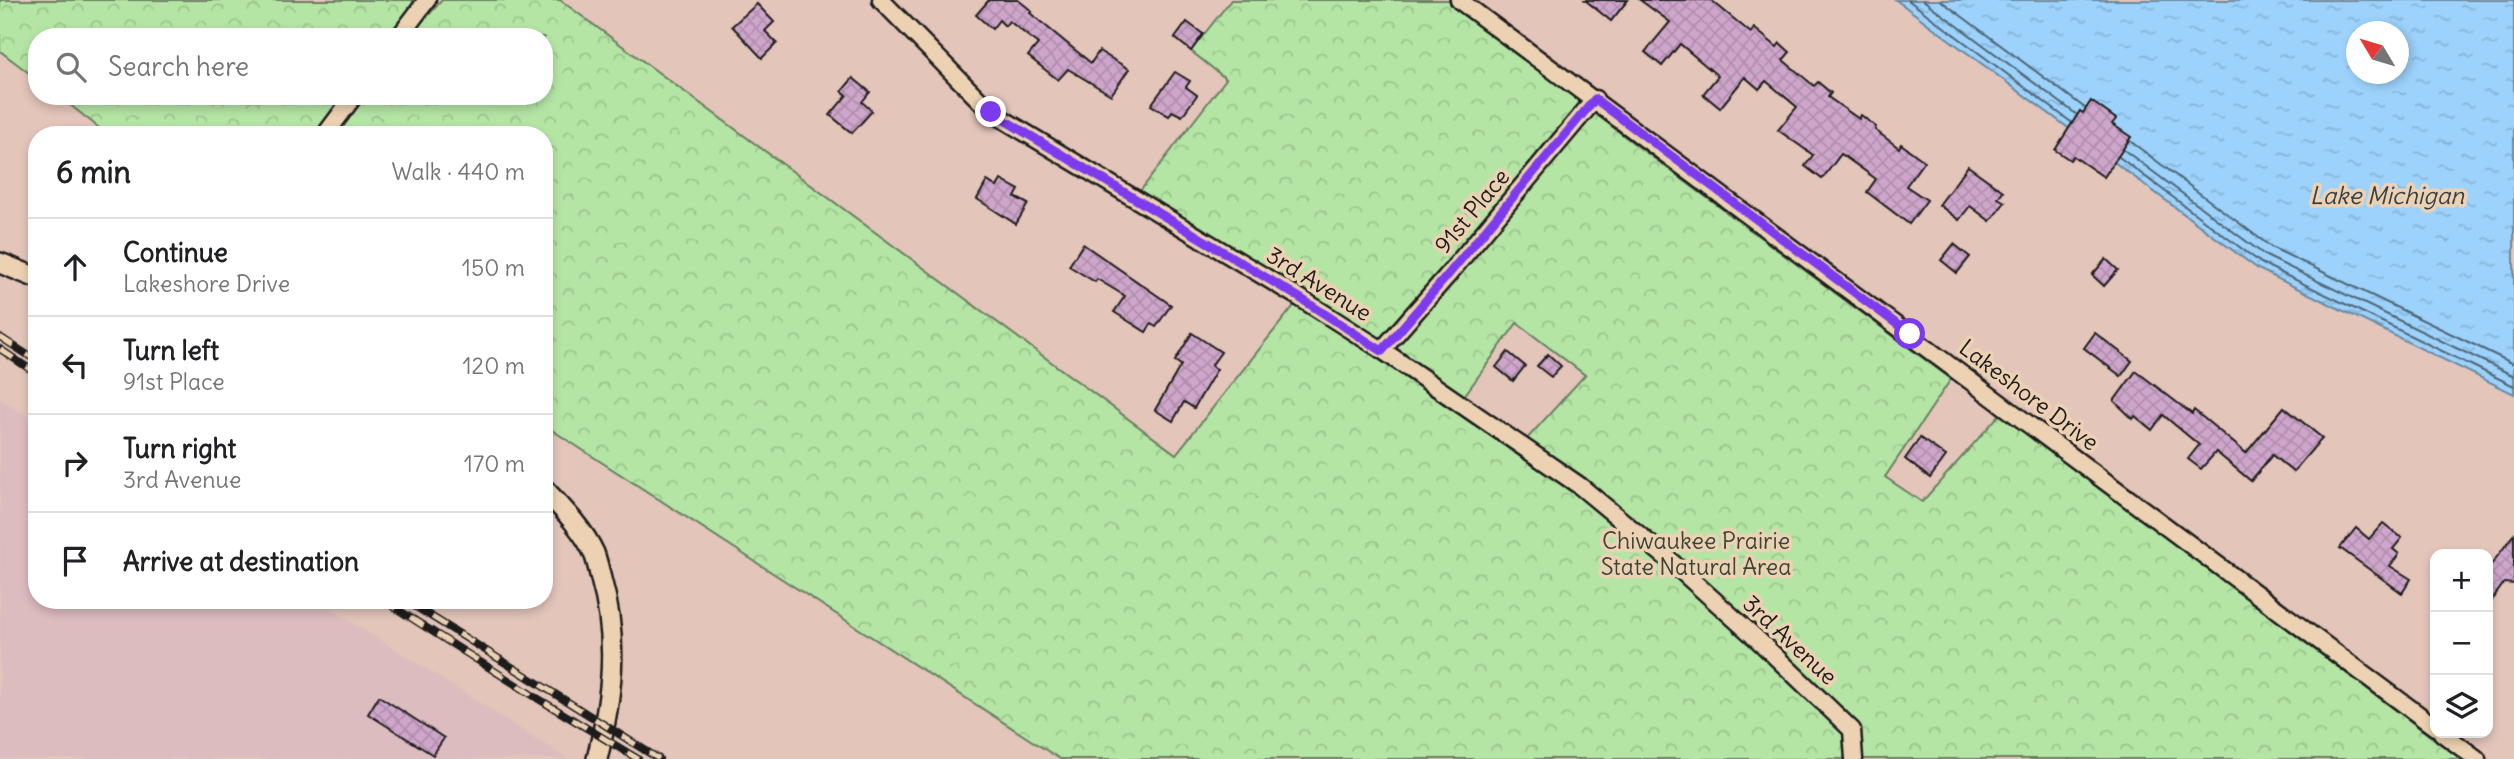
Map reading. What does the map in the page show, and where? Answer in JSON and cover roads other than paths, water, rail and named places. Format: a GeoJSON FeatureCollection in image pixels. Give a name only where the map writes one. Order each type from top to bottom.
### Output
{"type":"FeatureCollection","features":[{"type":"Feature","properties":{"kind":"street"},"geometry":{"type":"LineString","coordinates":[[407,28],[427,0]]}},
{"type":"Feature","properties":{"kind":"street","name":"3rd Avenue"},"geometry":{"type":"LineString","coordinates":[[881,0],[991,112],[1300,298],[1580,486],[1746,629],[1852,730],[1854,759]]}},
{"type":"Feature","properties":{"kind":"street","name":"Lakeshore Drive"},"geometry":{"type":"LineString","coordinates":[[1459,0],[2430,723]]}},
{"type":"Feature","properties":{"kind":"street","name":"91st Place"},"geometry":{"type":"LineString","coordinates":[[1382,351],[1595,99]]}},
{"type":"Feature","properties":{"kind":"street"},"geometry":{"type":"LineString","coordinates":[[332,126],[347,105]]}},
{"type":"Feature","properties":{"kind":"street"},"geometry":{"type":"LineString","coordinates":[[0,263],[28,274]]}},
{"type":"Feature","properties":{"kind":"street"},"geometry":{"type":"LineString","coordinates":[[553,498],[566,512],[593,553],[609,604],[613,669],[597,759]]}},
{"type":"Feature","properties":{"kind":"street"},"geometry":{"type":"LineString","coordinates":[[2449,738],[2477,759]]}},
{"type":"Feature","properties":{"kind":"water","name":"Lake Michigan"},"geometry":{"type":"Polygon","coordinates":[[[1896,0],[2514,0],[2514,394],[2258,269],[1896,0]]]}},
{"type":"Feature","properties":{"kind":"railway"},"geometry":{"type":"LineString","coordinates":[[0,337],[28,355]]}},
{"type":"Feature","properties":{"kind":"railway"},"geometry":{"type":"LineString","coordinates":[[0,349],[28,368]]}},
{"type":"Feature","properties":{"kind":"railway"},"geometry":{"type":"LineString","coordinates":[[397,609],[638,759]]}},
{"type":"Feature","properties":{"kind":"railway"},"geometry":{"type":"LineString","coordinates":[[419,609],[659,759]]}},
{"type":"Feature","properties":{"kind":"park label","name":"Chiwaukee Prairie State Natural Area"},"geometry":{"type":"Point","coordinates":[1696,554]}}]}
